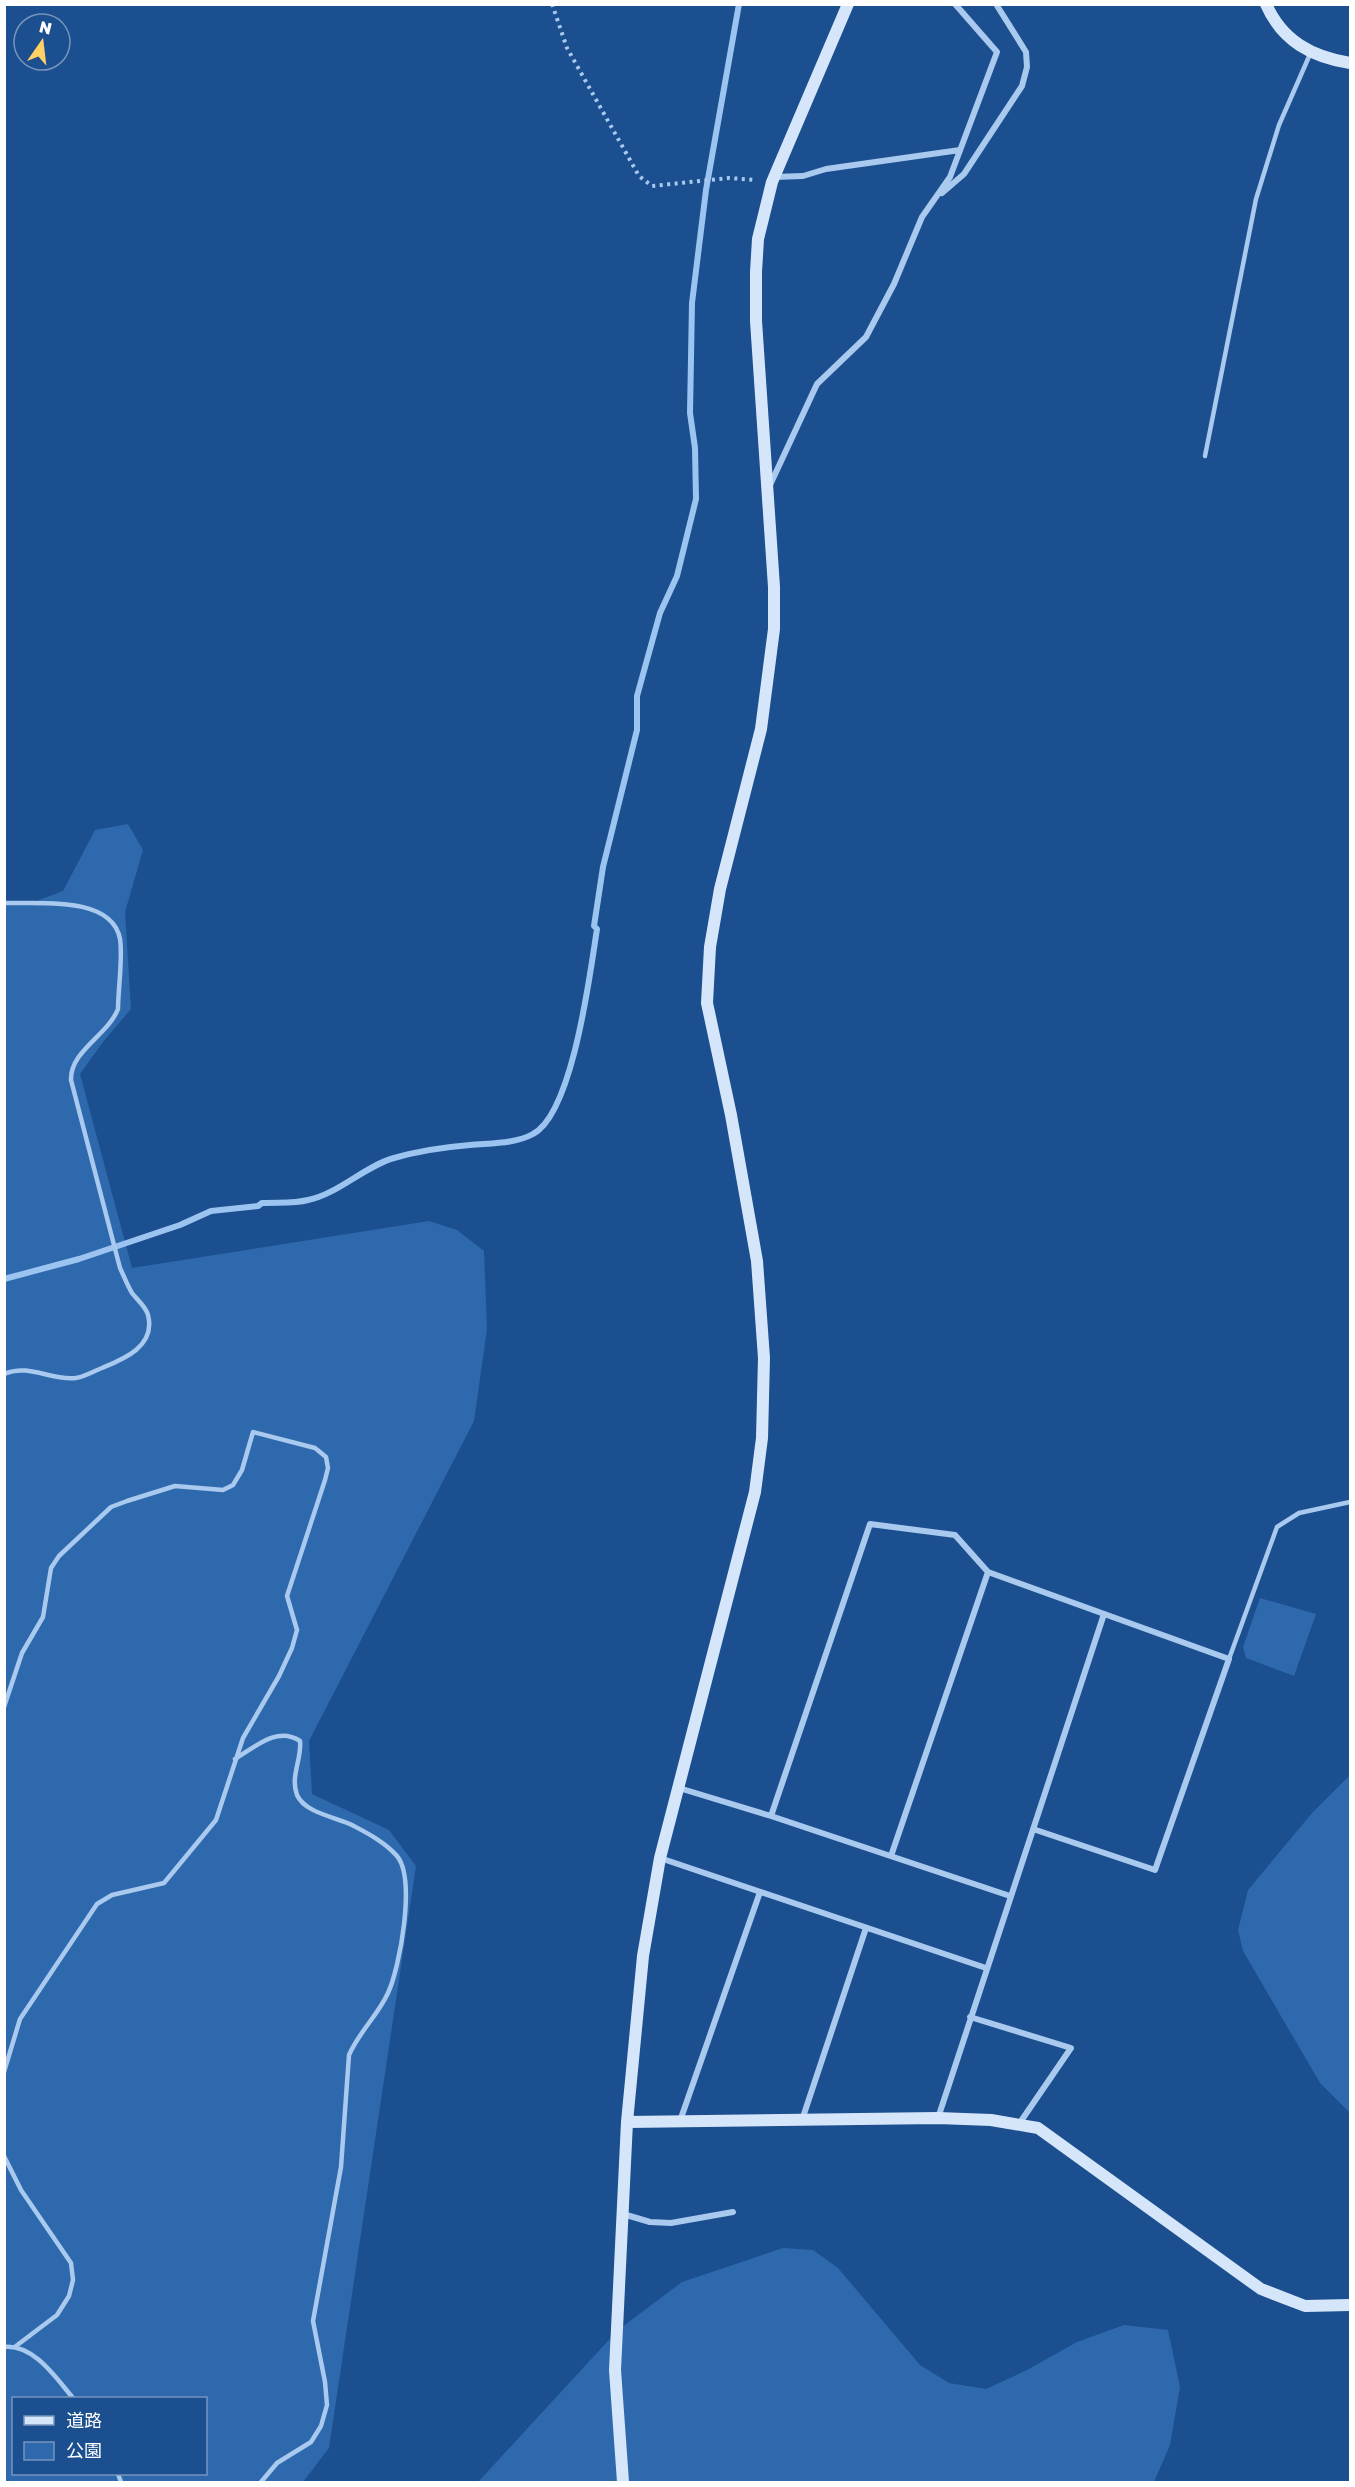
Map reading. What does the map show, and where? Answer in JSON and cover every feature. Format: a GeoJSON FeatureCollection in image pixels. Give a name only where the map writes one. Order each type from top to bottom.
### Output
{"type":"FeatureCollection","features":[{"type":"Feature","properties":{"kind":"street"},"geometry":{"type":"LineString","coordinates":[[622,2482],[615,2370],[627,2122],[643,1956],[660,1858],[739,1561],[755,1492],[762,1438],[764,1358],[757,1262],[731,1115],[707,1003],[710,947],[720,889],[759,739],[774,628],[768,490],[756,321],[758,239],[773,180],[848,4]]}},
{"type":"Feature","properties":{"kind":"street"},"geometry":{"type":"LineString","coordinates":[[768,490],[817,384],[866,337],[894,284],[922,217],[950,177],[997,52],[955,4]]}},
{"type":"Feature","properties":{"kind":"street"},"geometry":{"type":"LineString","coordinates":[[934,199],[964,174],[1022,86],[1027,67],[1026,52],[996,4]]}},
{"type":"Feature","properties":{"kind":"street"},"geometry":{"type":"LineString","coordinates":[[1266,4],[1273,20],[1285,36],[1311,52],[1336,61],[1350,63]]}},
{"type":"Feature","properties":{"kind":"street"},"geometry":{"type":"LineString","coordinates":[[773,180],[803,177],[835,168],[960,150]]}},
{"type":"Feature","properties":{"kind":"street"},"geometry":{"type":"LineString","coordinates":[[771,1816],[870,1524],[955,1535],[988,1572],[1229,1659],[1155,1870],[1033,1829]]}},
{"type":"Feature","properties":{"kind":"street"},"geometry":{"type":"LineString","coordinates":[[891,1856],[988,1572]]}},
{"type":"Feature","properties":{"kind":"street"},"geometry":{"type":"LineString","coordinates":[[938,2118],[1104,1614]]}},
{"type":"Feature","properties":{"kind":"street"},"geometry":{"type":"LineString","coordinates":[[678,1788],[771,1816],[1010,1896]]}},
{"type":"Feature","properties":{"kind":"street"},"geometry":{"type":"LineString","coordinates":[[660,1858],[986,1968]]}},
{"type":"Feature","properties":{"kind":"street"},"geometry":{"type":"LineString","coordinates":[[680,2121],[760,1892]]}},
{"type":"Feature","properties":{"kind":"street"},"geometry":{"type":"LineString","coordinates":[[802,2120],[866,1928]]}},
{"type":"Feature","properties":{"kind":"street"},"geometry":{"type":"LineString","coordinates":[[970,2017],[1071,2048],[1018,2125]]}},
{"type":"Feature","properties":{"kind":"street"},"geometry":{"type":"LineString","coordinates":[[627,2122],[938,2118],[991,2120],[1038,2128],[1261,2289],[1305,2306],[1350,2305]]}},
{"type":"Feature","properties":{"kind":"street"},"geometry":{"type":"LineString","coordinates":[[623,2213],[650,2222],[671,2223],[733,2212]]}},
{"type":"Feature","properties":{"kind":"lane"},"geometry":{"type":"LineString","coordinates":[[1205,456],[1256,199],[1279,125],[1311,52]]}},
{"type":"Feature","properties":{"kind":"lane"},"geometry":{"type":"LineString","coordinates":[[4,903],[79,905],[98,912],[115,928],[120,939],[118,1009],[113,1020],[75,1062],[71,1071],[71,1080],[120,1268],[131,1292],[143,1305],[148,1316],[147,1332],[140,1348],[128,1357],[77,1378],[16,1369],[4,1374]]}},
{"type":"Feature","properties":{"kind":"lane"},"geometry":{"type":"LineString","coordinates":[[4,1707],[22,1653],[43,1617],[51,1569],[59,1556],[111,1507],[175,1486],[223,1490],[233,1485],[242,1470],[253,1432],[315,1448],[326,1457],[328,1468],[287,1596],[297,1630],[292,1648],[279,1676],[243,1738],[216,1820],[164,1883],[112,1895],[97,1904],[20,2019],[4,2072]]}},
{"type":"Feature","properties":{"kind":"lane"},"geometry":{"type":"LineString","coordinates":[[1229,1659],[1277,1527],[1299,1513],[1350,1502]]}},
{"type":"Feature","properties":{"kind":"lane"},"geometry":{"type":"LineString","coordinates":[[235,1759],[280,1734],[292,1736],[300,1741],[301,1747],[294,1772],[297,1795],[307,1805],[350,1824],[385,1844],[398,1857],[405,1875],[406,1894],[398,1959],[388,1994],[355,2041],[349,2055],[348,2102],[342,2167],[313,2321],[325,2382],[327,2405],[321,2426],[311,2442],[277,2463],[261,2482]]}},
{"type":"Feature","properties":{"kind":"lane"},"geometry":{"type":"LineString","coordinates":[[4,2156],[21,2190],[71,2263],[73,2280],[69,2296],[57,2315],[16,2346],[5,2347]]}},
{"type":"Feature","properties":{"kind":"lane"},"geometry":{"type":"LineString","coordinates":[[16,2346],[34,2356],[72,2397]]}},
{"type":"Feature","properties":{"kind":"path"},"geometry":{"type":"LineString","coordinates":[[552,4],[567,48],[639,176],[652,186],[729,178],[773,180]]}},
{"type":"Feature","properties":{"kind":"green space"},"geometry":{"type":"Polygon","coordinates":[[[128,824],[143,850],[125,912],[131,1009],[80,1074],[132,1268],[429,1221],[457,1230],[484,1251],[487,1329],[474,1421],[309,1741],[312,1794],[389,1830],[416,1866],[329,2448],[303,2482],[5,2482],[4,901],[26,905],[63,891],[95,830],[128,824]]]}},
{"type":"Feature","properties":{"kind":"green space"},"geometry":{"type":"Polygon","coordinates":[[[1260,1598],[1316,1614],[1294,1676],[1246,1658],[1243,1647],[1260,1598]]]}},
{"type":"Feature","properties":{"kind":"green space"},"geometry":{"type":"Polygon","coordinates":[[[1350,1775],[1350,2113],[1320,2083],[1243,1951],[1238,1930],[1248,1890],[1312,1813],[1350,1775]]]}},
{"type":"Feature","properties":{"kind":"green space"},"geometry":{"type":"Polygon","coordinates":[[[783,2248],[813,2250],[838,2268],[920,2365],[949,2383],[986,2389],[1027,2370],[1077,2342],[1124,2325],[1168,2330],[1180,2387],[1170,2445],[1154,2482],[478,2482],[618,2330],[682,2282],[783,2248]]]}},
{"type":"Feature","properties":{"kind":"waterway"},"geometry":{"type":"LineString","coordinates":[[4,1279],[79,1259],[180,1225],[211,1211],[258,1206],[262,1203],[297,1202],[319,1197],[383,1162],[403,1156],[442,1148],[518,1140],[533,1134],[547,1121],[559,1099],[569,1072],[584,1008],[597,929],[594,926],[603,867],[637,730],[637,696],[660,613],[677,576],[696,499],[695,448],[690,413],[692,303],[706,190],[739,4]]}}]}
